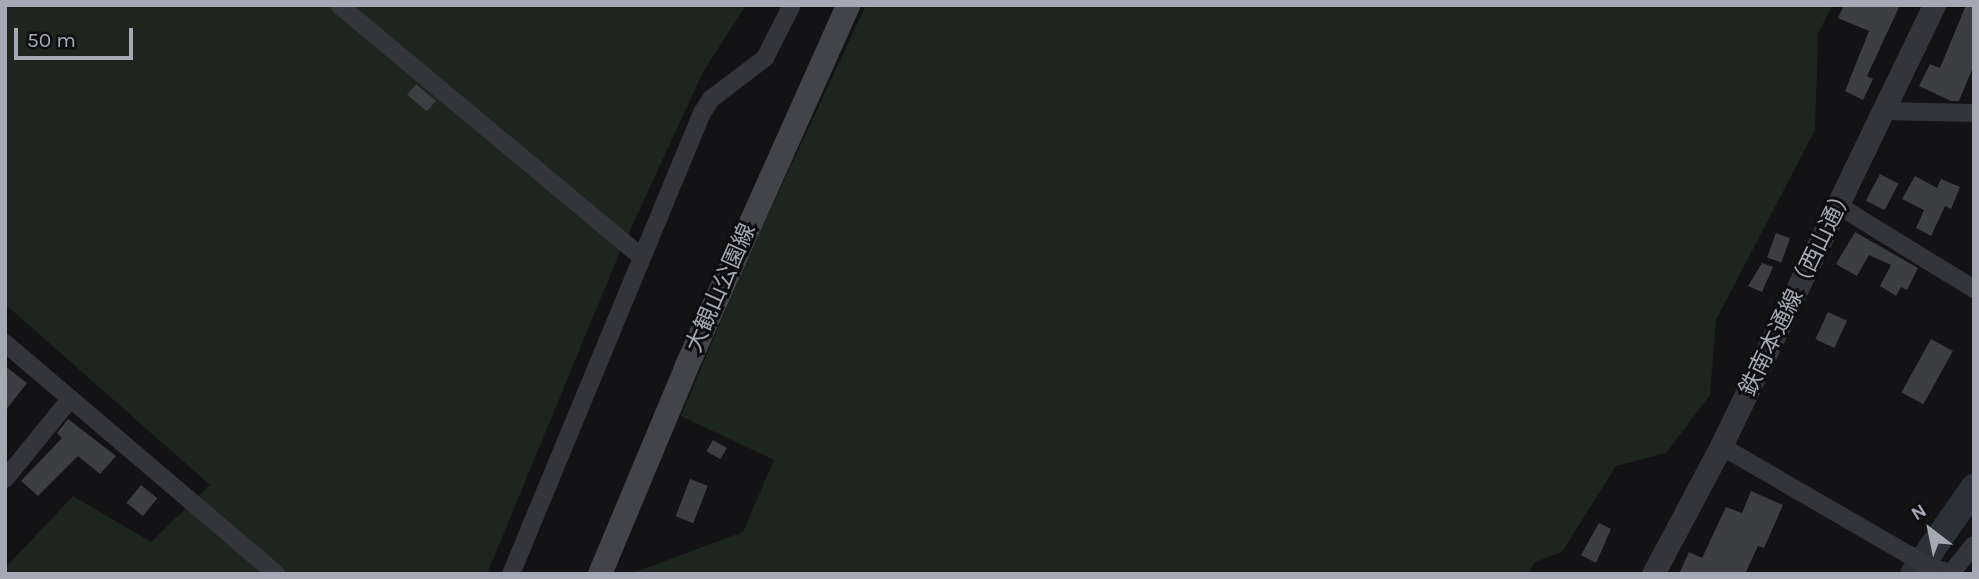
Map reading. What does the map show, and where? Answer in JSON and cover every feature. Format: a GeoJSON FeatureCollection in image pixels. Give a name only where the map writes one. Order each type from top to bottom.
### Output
{"type":"FeatureCollection","features":[{"type":"Feature","properties":{"kind":"main road","name":"大観山公園線"},"geometry":{"type":"LineString","coordinates":[[600,574],[773,170],[848,5]]}},
{"type":"Feature","properties":{"kind":"street"},"geometry":{"type":"LineString","coordinates":[[339,5],[639,256]]}},
{"type":"Feature","properties":{"kind":"street"},"geometry":{"type":"LineString","coordinates":[[511,574],[639,256],[706,105],[765,58],[792,5]]}},
{"type":"Feature","properties":{"kind":"street","name":"鉄南本通線（西山通）"},"geometry":{"type":"LineString","coordinates":[[1653,574],[1721,446],[1934,5]]}},
{"type":"Feature","properties":{"kind":"street"},"geometry":{"type":"LineString","coordinates":[[1884,111],[1974,113]]}},
{"type":"Feature","properties":{"kind":"street"},"geometry":{"type":"LineString","coordinates":[[1839,206],[1974,289]]}},
{"type":"Feature","properties":{"kind":"street"},"geometry":{"type":"LineString","coordinates":[[5,343],[276,574]]}},
{"type":"Feature","properties":{"kind":"street"},"geometry":{"type":"LineString","coordinates":[[5,479],[71,398]]}},
{"type":"Feature","properties":{"kind":"street"},"geometry":{"type":"LineString","coordinates":[[1721,446],[1930,567],[1951,573],[1974,545]]}},
{"type":"Feature","properties":{"kind":"shaded area"},"geometry":{"type":"Polygon","coordinates":[[[5,5],[746,5],[703,72],[619,254],[487,574],[5,574],[5,568],[73,496],[151,542],[210,485],[5,304],[5,5]]]}},
{"type":"Feature","properties":{"kind":"shaded area"},"geometry":{"type":"Polygon","coordinates":[[[866,5],[1832,5],[1818,34],[1815,130],[1716,320],[1710,395],[1666,453],[1616,466],[1562,552],[1535,562],[1528,574],[630,574],[743,532],[774,460],[681,416],[746,262],[866,5]]]}},
{"type":"Feature","properties":{"kind":"building"},"geometry":{"type":"Polygon","coordinates":[[[1844,5],[1900,5],[1867,76],[1873,79],[1863,100],[1845,91],[1869,31],[1838,18],[1844,5]]]}},
{"type":"Feature","properties":{"kind":"building"},"geometry":{"type":"Polygon","coordinates":[[[1966,5],[1974,5],[1974,65],[1959,101],[1951,101],[1919,86],[1930,64],[1940,68],[1966,5]]]}},
{"type":"Feature","properties":{"kind":"building"},"geometry":{"type":"Polygon","coordinates":[[[416,84],[436,101],[427,111],[407,95],[416,84]]]}},
{"type":"Feature","properties":{"kind":"building"},"geometry":{"type":"Polygon","coordinates":[[[1880,174],[1899,184],[1884,210],[1866,200],[1880,174]]]}},
{"type":"Feature","properties":{"kind":"building"},"geometry":{"type":"Polygon","coordinates":[[[1915,176],[1937,188],[1941,179],[1960,187],[1951,209],[1945,206],[1931,236],[1916,228],[1924,210],[1902,199],[1915,176]]]}},
{"type":"Feature","properties":{"kind":"building"},"geometry":{"type":"Polygon","coordinates":[[[1855,232],[1918,268],[1907,290],[1901,287],[1896,296],[1880,286],[1891,265],[1869,255],[1857,276],[1836,264],[1855,232]]]}},
{"type":"Feature","properties":{"kind":"building"},"geometry":{"type":"Polygon","coordinates":[[[1776,233],[1790,238],[1781,263],[1767,257],[1776,233]]]}},
{"type":"Feature","properties":{"kind":"building"},"geometry":{"type":"Polygon","coordinates":[[[1762,263],[1773,267],[1762,292],[1748,286],[1762,263]]]}},
{"type":"Feature","properties":{"kind":"building"},"geometry":{"type":"Polygon","coordinates":[[[1828,312],[1847,321],[1834,348],[1815,339],[1828,312]]]}},
{"type":"Feature","properties":{"kind":"building"},"geometry":{"type":"Polygon","coordinates":[[[1931,339],[1953,351],[1923,404],[1901,392],[1931,339]]]}},
{"type":"Feature","properties":{"kind":"building"},"geometry":{"type":"Polygon","coordinates":[[[5,366],[27,383],[5,411],[5,366]]]}},
{"type":"Feature","properties":{"kind":"building"},"geometry":{"type":"Polygon","coordinates":[[[68,419],[116,456],[100,474],[78,456],[38,496],[21,481],[62,438],[57,433],[68,419]]]}},
{"type":"Feature","properties":{"kind":"building"},"geometry":{"type":"Polygon","coordinates":[[[713,440],[727,448],[720,459],[706,451],[713,440]]]}},
{"type":"Feature","properties":{"kind":"building"},"geometry":{"type":"Polygon","coordinates":[[[690,479],[708,486],[693,523],[676,516],[690,479]]]}},
{"type":"Feature","properties":{"kind":"building"},"geometry":{"type":"Polygon","coordinates":[[[141,485],[157,498],[143,516],[127,503],[141,485]]]}},
{"type":"Feature","properties":{"kind":"building"},"geometry":{"type":"Polygon","coordinates":[[[1751,491],[1783,505],[1764,548],[1758,546],[1745,574],[1679,574],[1689,552],[1702,558],[1726,507],[1742,513],[1751,491]]]}},
{"type":"Feature","properties":{"kind":"building"},"geometry":{"type":"Polygon","coordinates":[[[1599,523],[1611,529],[1596,563],[1581,555],[1599,523]]]}},
{"type":"Feature","properties":{"kind":"waterway"},"geometry":{"type":"LineString","coordinates":[[1914,574],[1974,488]]}}]}
